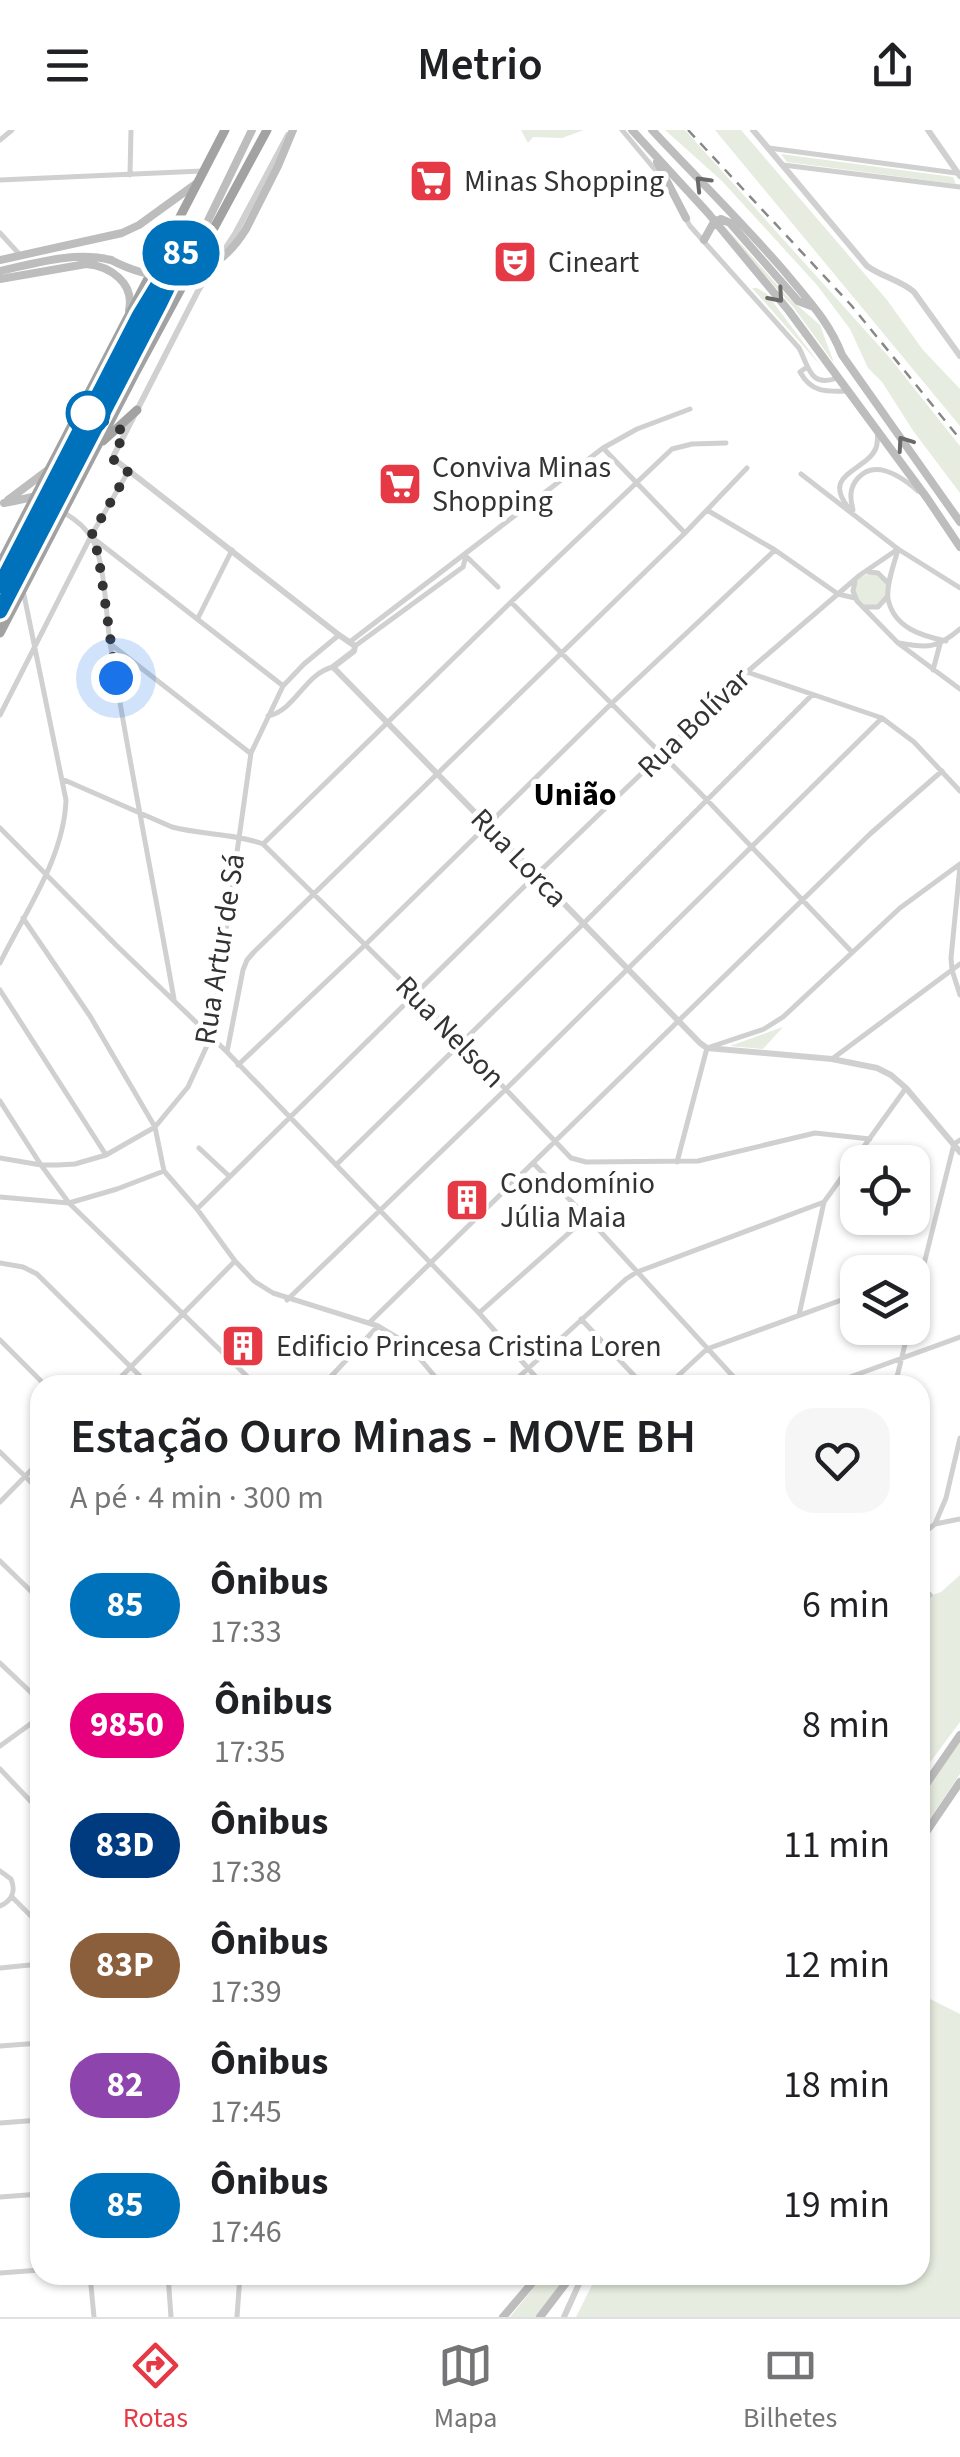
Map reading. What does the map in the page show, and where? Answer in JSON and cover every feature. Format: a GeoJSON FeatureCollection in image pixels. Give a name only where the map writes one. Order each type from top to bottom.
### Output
{"type":"FeatureCollection","features":[{"type":"Feature","properties":{"kind":"highway"},"geometry":{"type":"LineString","coordinates":[[0,564],[225,130]]}},
{"type":"Feature","properties":{"kind":"highway"},"geometry":{"type":"LineString","coordinates":[[0,633],[266,130]]}},
{"type":"Feature","properties":{"kind":"highway"},"geometry":{"type":"LineString","coordinates":[[97,446],[137,410]]}},
{"type":"Feature","properties":{"kind":"main road"},"geometry":{"type":"LineString","coordinates":[[0,270],[77,256],[93,256],[146,271],[170,267],[190,252],[201,234],[252,130]]}},
{"type":"Feature","properties":{"kind":"main road"},"geometry":{"type":"LineString","coordinates":[[111,260],[130,270],[162,277],[211,266],[235,248],[278,166],[292,130]]}},
{"type":"Feature","properties":{"kind":"main road"},"geometry":{"type":"LineString","coordinates":[[632,130],[789,310],[960,547]]}},
{"type":"Feature","properties":{"kind":"main road"},"geometry":{"type":"LineString","coordinates":[[652,130],[753,235],[832,330],[842,354],[960,522]]}},
{"type":"Feature","properties":{"kind":"main road"},"geometry":{"type":"LineString","coordinates":[[653,154],[686,218]]}},
{"type":"Feature","properties":{"kind":"main road"},"geometry":{"type":"LineString","coordinates":[[0,260],[122,233],[148,220],[197,183]]}},
{"type":"Feature","properties":{"kind":"main road"},"geometry":{"type":"LineString","coordinates":[[704,240],[714,222],[725,219],[798,301],[814,308]]}},
{"type":"Feature","properties":{"kind":"main road"},"geometry":{"type":"LineString","coordinates":[[0,279],[100,265],[118,276],[130,297],[125,322]]}},
{"type":"Feature","properties":{"kind":"main road"},"geometry":{"type":"LineString","coordinates":[[837,378],[842,354]]}},
{"type":"Feature","properties":{"kind":"main road"},"geometry":{"type":"LineString","coordinates":[[2,504],[48,470]]}},
{"type":"Feature","properties":{"kind":"main road"},"geometry":{"type":"LineString","coordinates":[[2,504],[34,499],[82,476]]}},
{"type":"Feature","properties":{"kind":"main road"},"geometry":{"type":"LineString","coordinates":[[930,1778],[960,1735]]}},
{"type":"Feature","properties":{"kind":"main road"},"geometry":{"type":"LineString","coordinates":[[930,1826],[960,1782]]}},
{"type":"Feature","properties":{"kind":"main road"},"geometry":{"type":"LineString","coordinates":[[503,2317],[530,2285]]}},
{"type":"Feature","properties":{"kind":"main road"},"geometry":{"type":"LineString","coordinates":[[540,2317],[569,2285]]}},
{"type":"Feature","properties":{"kind":"street"},"geometry":{"type":"LineString","coordinates":[[0,140],[12,130]]}},
{"type":"Feature","properties":{"kind":"street"},"geometry":{"type":"LineString","coordinates":[[130,175],[131,130]]}},
{"type":"Feature","properties":{"kind":"street"},"geometry":{"type":"LineString","coordinates":[[292,130],[235,234],[199,289],[114,460],[353,644]]}},
{"type":"Feature","properties":{"kind":"street"},"geometry":{"type":"LineString","coordinates":[[622,130],[661,176],[686,218],[798,348],[815,378],[822,382],[837,378]]}},
{"type":"Feature","properties":{"kind":"street"},"geometry":{"type":"LineString","coordinates":[[753,130],[867,266],[914,292],[960,356]]}},
{"type":"Feature","properties":{"kind":"street"},"geometry":{"type":"LineString","coordinates":[[928,130],[960,174]]}},
{"type":"Feature","properties":{"kind":"street"},"geometry":{"type":"LineString","coordinates":[[768,148],[960,174]]}},
{"type":"Feature","properties":{"kind":"street"},"geometry":{"type":"LineString","coordinates":[[783,165],[960,187]]}},
{"type":"Feature","properties":{"kind":"street"},"geometry":{"type":"LineString","coordinates":[[0,180],[204,170]]}},
{"type":"Feature","properties":{"kind":"street"},"geometry":{"type":"LineString","coordinates":[[0,233],[21,256]]}},
{"type":"Feature","properties":{"kind":"street"},"geometry":{"type":"LineString","coordinates":[[807,367],[800,372],[814,389],[846,391]]}},
{"type":"Feature","properties":{"kind":"street","name":"Rua Artur de Sá"},"geometry":{"type":"LineString","coordinates":[[268,716],[286,707],[315,674],[333,667],[354,651],[353,644],[464,567],[465,555],[602,448],[690,409]]}},
{"type":"Feature","properties":{"kind":"street"},"geometry":{"type":"LineString","coordinates":[[853,513],[841,498],[840,490],[846,474],[876,449],[878,430]]}},
{"type":"Feature","properties":{"kind":"street"},"geometry":{"type":"LineString","coordinates":[[263,844],[635,482],[672,450],[692,444],[726,443]]}},
{"type":"Feature","properties":{"kind":"street"},"geometry":{"type":"LineString","coordinates":[[602,448],[685,533]]}},
{"type":"Feature","properties":{"kind":"street"},"geometry":{"type":"LineString","coordinates":[[227,1052],[247,960],[747,468]]}},
{"type":"Feature","properties":{"kind":"street"},"geometry":{"type":"LineString","coordinates":[[853,513],[851,488],[864,472],[875,469],[906,481],[928,498]]}},
{"type":"Feature","properties":{"kind":"street"},"geometry":{"type":"LineString","coordinates":[[0,715],[128,472]]}},
{"type":"Feature","properties":{"kind":"street"},"geometry":{"type":"LineString","coordinates":[[802,474],[898,549],[960,588]]}},
{"type":"Feature","properties":{"kind":"street"},"geometry":{"type":"LineString","coordinates":[[34,499],[62,511],[282,686]]}},
{"type":"Feature","properties":{"kind":"street"},"geometry":{"type":"LineString","coordinates":[[707,510],[775,550],[838,594],[854,598]]}},
{"type":"Feature","properties":{"kind":"street"},"geometry":{"type":"LineString","coordinates":[[91,536],[98,553],[110,644],[174,1002]]}},
{"type":"Feature","properties":{"kind":"street"},"geometry":{"type":"LineString","coordinates":[[898,549],[856,579],[854,598],[898,643],[960,690]]}},
{"type":"Feature","properties":{"kind":"street"},"geometry":{"type":"LineString","coordinates":[[898,549],[888,597],[895,615],[908,629],[943,642]]}},
{"type":"Feature","properties":{"kind":"street"},"geometry":{"type":"LineString","coordinates":[[198,618],[232,550]]}},
{"type":"Feature","properties":{"kind":"street"},"geometry":{"type":"LineString","coordinates":[[238,1065],[775,550]]}},
{"type":"Feature","properties":{"kind":"street"},"geometry":{"type":"LineString","coordinates":[[465,555],[498,587]]}},
{"type":"Feature","properties":{"kind":"street"},"geometry":{"type":"LineString","coordinates":[[866,572],[884,576],[889,588]]}},
{"type":"Feature","properties":{"kind":"street","name":"Rua Bolívar"},"geometry":{"type":"LineString","coordinates":[[197,1209],[746,672],[856,579]]}},
{"type":"Feature","properties":{"kind":"street"},"geometry":{"type":"LineString","coordinates":[[0,962],[46,873],[64,824],[66,800],[23,588]]}},
{"type":"Feature","properties":{"kind":"street"},"geometry":{"type":"LineString","coordinates":[[861,605],[878,607],[888,597]]}},
{"type":"Feature","properties":{"kind":"street"},"geometry":{"type":"LineString","coordinates":[[511,602],[851,951]]}},
{"type":"Feature","properties":{"kind":"street"},"geometry":{"type":"LineString","coordinates":[[898,643],[920,647],[943,642],[960,630]]}},
{"type":"Feature","properties":{"kind":"street","name":"Rua Artur de Sá"},"geometry":{"type":"LineString","coordinates":[[0,1158],[42,1165],[76,1164],[106,1155],[155,1127],[188,1087],[211,1037],[250,753],[282,686],[339,635]]}},
{"type":"Feature","properties":{"kind":"street"},"geometry":{"type":"LineString","coordinates":[[933,670],[943,642]]}},
{"type":"Feature","properties":{"kind":"street"},"geometry":{"type":"LineString","coordinates":[[110,644],[250,753]]}},
{"type":"Feature","properties":{"kind":"street","name":"Rua Lorca"},"geometry":{"type":"LineString","coordinates":[[333,667],[627,970],[708,1048]]}},
{"type":"Feature","properties":{"kind":"street"},"geometry":{"type":"LineString","coordinates":[[746,672],[882,718],[914,742],[960,790]]}},
{"type":"Feature","properties":{"kind":"street"},"geometry":{"type":"LineString","coordinates":[[336,1165],[812,695]]}},
{"type":"Feature","properties":{"kind":"street"},"geometry":{"type":"LineString","coordinates":[[288,1300],[882,718]]}},
{"type":"Feature","properties":{"kind":"street"},"geometry":{"type":"LineString","coordinates":[[370,1322],[880,824],[942,771]]}},
{"type":"Feature","properties":{"kind":"street","name":"Rua Nelson"},"geometry":{"type":"LineString","coordinates":[[62,779],[189,832],[238,836],[263,844],[416,995],[571,1158],[586,1162],[698,1162],[815,1133],[870,1139]]}},
{"type":"Feature","properties":{"kind":"street"},"geometry":{"type":"LineString","coordinates":[[0,828],[227,1052],[480,1313],[534,1375]]}},
{"type":"Feature","properties":{"kind":"street"},"geometry":{"type":"LineString","coordinates":[[708,1048],[774,1024],[900,908],[960,865]]}},
{"type":"Feature","properties":{"kind":"street"},"geometry":{"type":"LineString","coordinates":[[960,865],[950,958],[960,995]]}},
{"type":"Feature","properties":{"kind":"street"},"geometry":{"type":"LineString","coordinates":[[22,918],[90,1016],[155,1127],[164,1171],[235,1261],[273,1294],[378,1326],[407,1346],[433,1375]]}},
{"type":"Feature","properties":{"kind":"street"},"geometry":{"type":"LineString","coordinates":[[832,1058],[960,964]]}},
{"type":"Feature","properties":{"kind":"street"},"geometry":{"type":"LineString","coordinates":[[0,990],[106,1155]]}},
{"type":"Feature","properties":{"kind":"street"},"geometry":{"type":"LineString","coordinates":[[708,1048],[832,1058],[876,1068],[906,1088],[957,1142],[960,1152]]}},
{"type":"Feature","properties":{"kind":"street"},"geometry":{"type":"LineString","coordinates":[[678,1162],[708,1048]]}},
{"type":"Feature","properties":{"kind":"street"},"geometry":{"type":"LineString","coordinates":[[800,1315],[824,1202],[906,1088]]}},
{"type":"Feature","properties":{"kind":"street"},"geometry":{"type":"LineString","coordinates":[[0,1101],[69,1202],[246,1375]]}},
{"type":"Feature","properties":{"kind":"street"},"geometry":{"type":"LineString","coordinates":[[927,1255],[957,1142]]}},
{"type":"Feature","properties":{"kind":"street"},"geometry":{"type":"LineString","coordinates":[[200,1148],[229,1176]]}},
{"type":"Feature","properties":{"kind":"street"},"geometry":{"type":"LineString","coordinates":[[534,1164],[732,1375]]}},
{"type":"Feature","properties":{"kind":"street"},"geometry":{"type":"LineString","coordinates":[[0,1197],[69,1202],[164,1171]]}},
{"type":"Feature","properties":{"kind":"street"},"geometry":{"type":"LineString","coordinates":[[521,1375],[626,1278],[824,1202]]}},
{"type":"Feature","properties":{"kind":"street"},"geometry":{"type":"LineString","coordinates":[[480,1313],[587,1217]]}},
{"type":"Feature","properties":{"kind":"street"},"geometry":{"type":"LineString","coordinates":[[123,1375],[235,1261]]}},
{"type":"Feature","properties":{"kind":"street"},"geometry":{"type":"LineString","coordinates":[[0,1263],[36,1274],[139,1375]]}},
{"type":"Feature","properties":{"kind":"street"},"geometry":{"type":"LineString","coordinates":[[679,1375],[708,1349],[840,1301]]}},
{"type":"Feature","properties":{"kind":"street"},"geometry":{"type":"LineString","coordinates":[[581,1319],[634,1375]]}},
{"type":"Feature","properties":{"kind":"street"},"geometry":{"type":"LineString","coordinates":[[332,1375],[378,1326]]}},
{"type":"Feature","properties":{"kind":"street"},"geometry":{"type":"LineString","coordinates":[[856,1375],[960,1337]]}},
{"type":"Feature","properties":{"kind":"street"},"geometry":{"type":"LineString","coordinates":[[0,1340],[35,1375]]}},
{"type":"Feature","properties":{"kind":"street"},"geometry":{"type":"LineString","coordinates":[[897,1375],[905,1345]]}},
{"type":"Feature","properties":{"kind":"street"},"geometry":{"type":"LineString","coordinates":[[935,1524],[946,1498],[960,1438]]}},
{"type":"Feature","properties":{"kind":"street"},"geometry":{"type":"LineString","coordinates":[[0,1452],[30,1482]]}},
{"type":"Feature","properties":{"kind":"street"},"geometry":{"type":"LineString","coordinates":[[0,1502],[30,1470]]}},
{"type":"Feature","properties":{"kind":"street"},"geometry":{"type":"LineString","coordinates":[[930,1528],[960,1519]]}},
{"type":"Feature","properties":{"kind":"street"},"geometry":{"type":"LineString","coordinates":[[0,1560],[30,1590]]}},
{"type":"Feature","properties":{"kind":"street"},"geometry":{"type":"LineString","coordinates":[[0,1663],[30,1692]]}},
{"type":"Feature","properties":{"kind":"street"},"geometry":{"type":"LineString","coordinates":[[0,1746],[30,1725]]}},
{"type":"Feature","properties":{"kind":"street"},"geometry":{"type":"LineString","coordinates":[[0,1769],[30,1800]]}},
{"type":"Feature","properties":{"kind":"street"},"geometry":{"type":"LineString","coordinates":[[0,1871],[11,1879],[14,1891],[0,1906]]}},
{"type":"Feature","properties":{"kind":"street"},"geometry":{"type":"LineString","coordinates":[[12,1897],[30,1915]]}},
{"type":"Feature","properties":{"kind":"street"},"geometry":{"type":"LineString","coordinates":[[0,1968],[30,1965]]}},
{"type":"Feature","properties":{"kind":"street"},"geometry":{"type":"LineString","coordinates":[[0,2046],[30,2044]]}},
{"type":"Feature","properties":{"kind":"street"},"geometry":{"type":"LineString","coordinates":[[0,2123],[30,2121]]}},
{"type":"Feature","properties":{"kind":"street"},"geometry":{"type":"LineString","coordinates":[[0,2197],[30,2195]]}},
{"type":"Feature","properties":{"kind":"street"},"geometry":{"type":"LineString","coordinates":[[0,2273],[30,2271]]}},
{"type":"Feature","properties":{"kind":"street"},"geometry":{"type":"LineString","coordinates":[[91,2285],[94,2317]]}},
{"type":"Feature","properties":{"kind":"street"},"geometry":{"type":"LineString","coordinates":[[169,2285],[171,2317]]}},
{"type":"Feature","properties":{"kind":"street"},"geometry":{"type":"LineString","coordinates":[[237,2317],[239,2285]]}},
{"type":"Feature","properties":{"kind":"street"},"geometry":{"type":"LineString","coordinates":[[564,2317],[578,2285]]}},
{"type":"Feature","properties":{"kind":"shaded area"},"geometry":{"type":"Polygon","coordinates":[[[521,130],[584,130],[562,138],[533,137],[528,143],[521,130]]]}},
{"type":"Feature","properties":{"kind":"shaded area"},"geometry":{"type":"Polygon","coordinates":[[[665,130],[685,130],[890,358],[960,446],[960,493],[868,368],[850,329],[817,285],[722,181],[665,130]]]}},
{"type":"Feature","properties":{"kind":"shaded area"},"geometry":{"type":"Polygon","coordinates":[[[715,130],[741,130],[887,300],[923,350],[960,389],[960,426],[715,130]]]}},
{"type":"Feature","properties":{"kind":"shaded area"},"geometry":{"type":"Polygon","coordinates":[[[781,154],[953,177],[956,184],[787,162],[781,154]]]}},
{"type":"Feature","properties":{"kind":"shaded area"},"geometry":{"type":"Polygon","coordinates":[[[722,223],[788,297],[820,325],[834,363],[794,308],[722,223]]]}},
{"type":"Feature","properties":{"kind":"shaded area"},"geometry":{"type":"Polygon","coordinates":[[[752,288],[767,294],[821,366],[752,288]]]}},
{"type":"Feature","properties":{"kind":"shaded area"},"geometry":{"type":"Polygon","coordinates":[[[871,574],[882,579],[887,590],[882,601],[871,606],[860,601],[855,590],[860,579],[871,574]]]}},
{"type":"Feature","properties":{"kind":"shaded area"},"geometry":{"type":"Polygon","coordinates":[[[783,1027],[763,1049],[730,1046],[783,1027]]]}},
{"type":"Feature","properties":{"kind":"shaded area"},"geometry":{"type":"Polygon","coordinates":[[[960,1575],[960,1722],[930,1762],[930,1596],[941,1592],[960,1575]]]}},
{"type":"Feature","properties":{"kind":"shaded area"},"geometry":{"type":"Polygon","coordinates":[[[960,1738],[960,1774],[930,1818],[930,1782],[960,1738]]]}},
{"type":"Feature","properties":{"kind":"shaded area"},"geometry":{"type":"Polygon","coordinates":[[[930,1999],[960,2014],[960,2317],[576,2317],[592,2285],[930,2285],[930,1999]]]}},
{"type":"Feature","properties":{"kind":"shaded area"},"geometry":{"type":"Polygon","coordinates":[[[536,2285],[561,2285],[535,2317],[510,2317],[536,2285]]]}},
{"type":"Feature","properties":{"kind":"railway"},"geometry":{"type":"LineString","coordinates":[[688,130],[851,305],[960,439]]}},
{"type":"Feature","properties":{"kind":"bus line","name":"85"},"geometry":{"type":"LineString","coordinates":[[0,586],[139,316],[184,242],[160,303],[0,611]]}},
{"type":"Feature","properties":{"kind":"place","name":"Minas Shopping"},"geometry":{"type":"Point","coordinates":[431,181]}},
{"type":"Feature","properties":{"kind":"place","name":"Cineart"},"geometry":{"type":"Point","coordinates":[515,262]}},
{"type":"Feature","properties":{"kind":"place","name":"Conviva Minas Shopping"},"geometry":{"type":"Point","coordinates":[400,484]}},
{"type":"Feature","properties":{"kind":"place","name":"Condomínio Júlia Maia"},"geometry":{"type":"Point","coordinates":[467,1200]}},
{"type":"Feature","properties":{"kind":"place","name":"Edificio Princesa Cristina Loren"},"geometry":{"type":"Point","coordinates":[243,1346]}},
{"type":"Feature","properties":{"kind":"district","name":"União"},"geometry":{"type":"Point","coordinates":[575,795]}},
{"type":"Feature","properties":{"kind":"route"},"geometry":{"type":"LineString","coordinates":[[88,413],[125,432],[114,460],[128,472],[91,536],[98,553],[116,678]]}}]}
